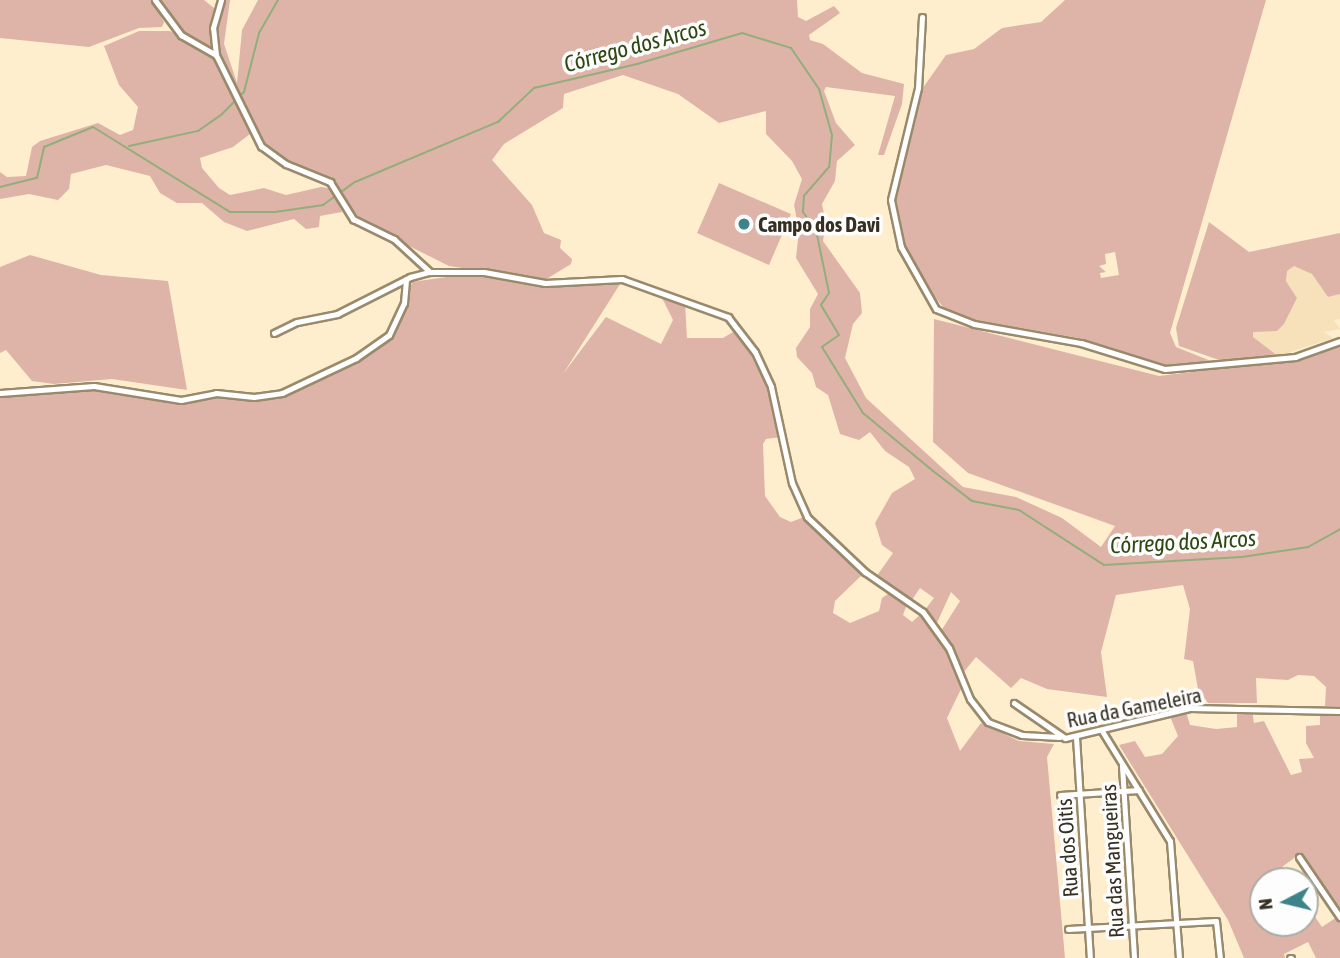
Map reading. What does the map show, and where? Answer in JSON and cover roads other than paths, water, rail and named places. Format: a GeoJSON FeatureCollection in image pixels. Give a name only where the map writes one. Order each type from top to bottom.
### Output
{"type":"FeatureCollection","features":[{"type":"Feature","properties":{"kind":"street"},"geometry":{"type":"LineString","coordinates":[[155,0],[181,35],[216,55]]}},
{"type":"Feature","properties":{"kind":"street"},"geometry":{"type":"LineString","coordinates":[[221,0],[213,28],[216,55],[225,80],[251,120],[256,141],[286,164],[323,177],[362,226],[394,239],[430,272]]}},
{"type":"Feature","properties":{"kind":"street"},"geometry":{"type":"LineString","coordinates":[[922,17],[918,88],[891,200],[901,247],[936,309],[962,321],[1081,343],[1164,369],[1295,357],[1340,341]]}},
{"type":"Feature","properties":{"kind":"street","name":"Rua da Gameleira"},"geometry":{"type":"LineString","coordinates":[[274,333],[297,322],[356,307],[406,279],[430,272],[484,272],[545,283],[622,279],[728,317],[755,352],[771,387],[792,483],[807,517],[865,572],[923,612],[949,648],[970,699],[988,722],[1022,735],[1076,737],[1190,708],[1340,711]]}},
{"type":"Feature","properties":{"kind":"street"},"geometry":{"type":"LineString","coordinates":[[0,393],[94,386],[181,400],[216,393],[254,397],[282,393],[356,358],[389,335],[404,303],[406,279]]}},
{"type":"Feature","properties":{"kind":"street","name":"Rua da Gameleira"},"geometry":{"type":"LineString","coordinates":[[1014,703],[1060,737]]}},
{"type":"Feature","properties":{"kind":"street"},"geometry":{"type":"LineString","coordinates":[[1102,731],[1170,841],[1179,958]]}},
{"type":"Feature","properties":{"kind":"street","name":"Rua dos Oitis"},"geometry":{"type":"LineString","coordinates":[[1076,737],[1090,958]]}},
{"type":"Feature","properties":{"kind":"street","name":"Rua das Mangueiras"},"geometry":{"type":"LineString","coordinates":[[1121,763],[1133,958]]}},
{"type":"Feature","properties":{"kind":"street"},"geometry":{"type":"LineString","coordinates":[[1060,794],[1139,790]]}},
{"type":"Feature","properties":{"kind":"street"},"geometry":{"type":"LineString","coordinates":[[1299,857],[1340,916]]}},
{"type":"Feature","properties":{"kind":"street"},"geometry":{"type":"LineString","coordinates":[[1068,929],[1217,922],[1220,958]]}},
{"type":"Feature","properties":{"kind":"waterway"},"geometry":{"type":"LineString","coordinates":[[129,146],[198,131],[222,114],[244,92],[259,33],[278,0]]}},
{"type":"Feature","properties":{"kind":"waterway","name":"Córrego dos Arcos"},"geometry":{"type":"LineString","coordinates":[[0,187],[37,178],[44,147],[93,127],[230,212],[275,212],[323,205],[355,182],[498,122],[534,88],[637,64],[742,33],[791,48],[819,89],[832,135],[829,167],[804,196],[803,212],[816,230],[829,293],[821,305],[839,335],[822,347],[863,413],[972,501],[1019,510],[1104,565],[1242,557],[1308,547],[1340,529]]}},
{"type":"Feature","properties":{"kind":"place","name":"Campo dos Davi"},"geometry":{"type":"Point","coordinates":[744,224]}}]}
